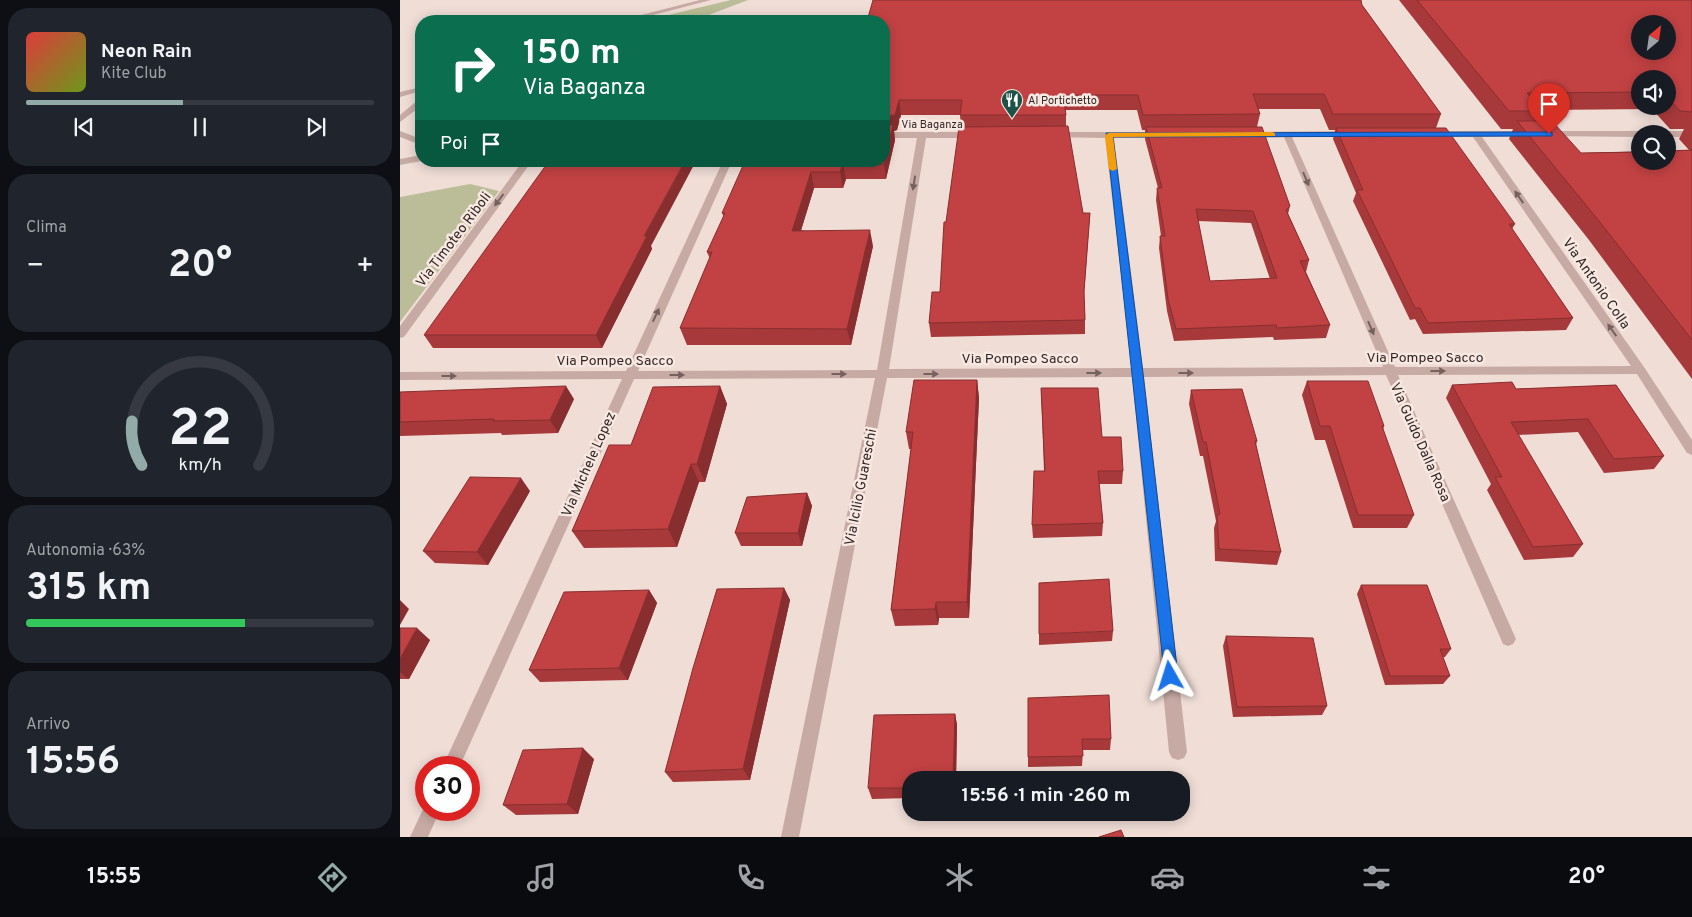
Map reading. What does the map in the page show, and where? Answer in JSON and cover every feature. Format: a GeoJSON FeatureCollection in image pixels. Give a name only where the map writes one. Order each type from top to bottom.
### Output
{"type":"FeatureCollection","features":[{"type":"Feature","properties":{"kind":"street"},"geometry":{"type":"LineString","coordinates":[[647,15],[708,0]]}},
{"type":"Feature","properties":{"kind":"street"},"geometry":{"type":"LineString","coordinates":[[400,95],[415,91]]}},
{"type":"Feature","properties":{"kind":"street"},"geometry":{"type":"LineString","coordinates":[[400,119],[415,107]]}},
{"type":"Feature","properties":{"kind":"street"},"geometry":{"type":"LineString","coordinates":[[400,134],[415,140]]}},
{"type":"Feature","properties":{"kind":"street","name":"Via Guido Dalla Rosa"},"geometry":{"type":"LineString","coordinates":[[1287,134],[1508,639]]}},
{"type":"Feature","properties":{"kind":"street"},"geometry":{"type":"LineString","coordinates":[[1238,135],[1357,134]]}},
{"type":"Feature","properties":{"kind":"street"},"geometry":{"type":"LineString","coordinates":[[1426,134],[1631,134]]}},
{"type":"Feature","properties":{"kind":"street","name":"Via Antonio Colla"},"geometry":{"type":"LineString","coordinates":[[1476,134],[1640,370],[1692,450]]}},
{"type":"Feature","properties":{"kind":"street"},"geometry":{"type":"LineString","coordinates":[[1676,134],[1692,134]]}},
{"type":"Feature","properties":{"kind":"street","name":"Via Baganza"},"geometry":{"type":"LineString","coordinates":[[890,135],[981,135]]}},
{"type":"Feature","properties":{"kind":"street","name":"Via Icilio Guareschi"},"geometry":{"type":"LineString","coordinates":[[790,837],[882,374],[922,135]]}},
{"type":"Feature","properties":{"kind":"street"},"geometry":{"type":"LineString","coordinates":[[1040,135],[1168,135]]}},
{"type":"Feature","properties":{"kind":"street"},"geometry":{"type":"LineString","coordinates":[[1109,135],[1138,373],[1178,752]]}},
{"type":"Feature","properties":{"kind":"street"},"geometry":{"type":"LineString","coordinates":[[400,162],[415,159]]}},
{"type":"Feature","properties":{"kind":"street","name":"Via Timoteo Riboli"},"geometry":{"type":"LineString","coordinates":[[400,334],[524,167]]}},
{"type":"Feature","properties":{"kind":"street","name":"Via Michele Lopez"},"geometry":{"type":"LineString","coordinates":[[455,756],[628,375],[725,167]]}},
{"type":"Feature","properties":{"kind":"street","name":"Via Pompeo Sacco"},"geometry":{"type":"LineString","coordinates":[[400,376],[1640,370]]}},
{"type":"Feature","properties":{"kind":"street"},"geometry":{"type":"LineString","coordinates":[[418,837],[426,821]]}},
{"type":"Feature","properties":{"kind":"green space"},"geometry":{"type":"Polygon","coordinates":[[[731,0],[748,0],[709,15],[668,15],[731,0]]]}},
{"type":"Feature","properties":{"kind":"green space"},"geometry":{"type":"Polygon","coordinates":[[[470,184],[499,191],[400,322],[400,197],[470,184]]]}},
{"type":"Feature","properties":{"kind":"building"},"geometry":{"type":"Polygon","coordinates":[[[873,0],[1361,0],[1362,5],[1441,114],[1333,114],[1324,94],[1253,94],[1260,114],[1143,115],[1138,95],[1063,95],[1066,115],[960,115],[962,100],[899,100],[895,115],[890,115],[890,15],[869,15],[873,0]]]}},
{"type":"Feature","properties":{"kind":"building"},"geometry":{"type":"Polygon","coordinates":[[[1417,0],[1692,0],[1692,112],[1680,111],[1676,107],[1676,70],[1631,70],[1631,92],[1527,93],[1544,111],[1509,111],[1417,0]]]}},
{"type":"Feature","properties":{"kind":"building"},"geometry":{"type":"Polygon","coordinates":[[[1517,121],[1552,121],[1581,153],[1631,152],[1631,170],[1676,170],[1676,151],[1692,150],[1692,340],[1599,221],[1517,121]]]}},
{"type":"Feature","properties":{"kind":"building"},"geometry":{"type":"Polygon","coordinates":[[[890,125],[893,125],[890,138],[890,125]]]}},
{"type":"Feature","properties":{"kind":"building"},"geometry":{"type":"Polygon","coordinates":[[[1068,126],[1083,213],[1090,213],[1084,291],[1085,320],[929,323],[932,292],[940,292],[944,222],[946,222],[959,127],[1068,126]]]}},
{"type":"Feature","properties":{"kind":"building"},"geometry":{"type":"Polygon","coordinates":[[[1146,127],[1262,127],[1290,206],[1286,210],[1309,260],[1300,261],[1330,325],[1277,328],[1276,325],[1176,329],[1168,299],[1160,236],[1165,236],[1157,188],[1162,188],[1146,127]],[[1196,209],[1210,281],[1277,278],[1253,211],[1196,209]]]}},
{"type":"Feature","properties":{"kind":"building"},"geometry":{"type":"Polygon","coordinates":[[[1336,128],[1446,128],[1515,224],[1509,224],[1573,318],[1428,323],[1420,308],[1415,308],[1357,190],[1363,190],[1336,128]]]}},
{"type":"Feature","properties":{"kind":"building"},"geometry":{"type":"Polygon","coordinates":[[[545,167],[682,167],[644,236],[647,236],[596,335],[424,335],[545,167]]]}},
{"type":"Feature","properties":{"kind":"building"},"geometry":{"type":"Polygon","coordinates":[[[742,167],[842,167],[840,172],[811,172],[792,231],[870,230],[847,329],[680,328],[712,252],[707,252],[725,213],[722,213],[742,167]]]}},
{"type":"Feature","properties":{"kind":"building"},"geometry":{"type":"Polygon","coordinates":[[[914,380],[977,380],[967,602],[936,602],[935,609],[891,610],[913,432],[906,432],[914,380]]]}},
{"type":"Feature","properties":{"kind":"building"},"geometry":{"type":"Polygon","coordinates":[[[1307,381],[1368,381],[1414,515],[1358,515],[1330,426],[1320,426],[1307,381]]]}},
{"type":"Feature","properties":{"kind":"building"},"geometry":{"type":"Polygon","coordinates":[[[1512,382],[1516,389],[1616,385],[1664,456],[1614,459],[1588,419],[1511,422],[1583,544],[1533,547],[1495,477],[1502,477],[1452,385],[1512,382]]]}},
{"type":"Feature","properties":{"kind":"building"},"geometry":{"type":"Polygon","coordinates":[[[566,386],[550,420],[493,421],[494,419],[400,422],[400,392],[566,386]]]}},
{"type":"Feature","properties":{"kind":"building"},"geometry":{"type":"Polygon","coordinates":[[[720,386],[697,464],[691,464],[668,529],[572,531],[609,445],[631,445],[653,387],[720,386]]]}},
{"type":"Feature","properties":{"kind":"building"},"geometry":{"type":"Polygon","coordinates":[[[1041,388],[1098,388],[1102,437],[1121,437],[1123,471],[1098,471],[1103,523],[1032,525],[1034,471],[1045,471],[1041,388]]]}},
{"type":"Feature","properties":{"kind":"building"},"geometry":{"type":"Polygon","coordinates":[[[1242,389],[1257,441],[1255,441],[1281,552],[1219,549],[1217,515],[1220,514],[1206,442],[1203,442],[1191,390],[1242,389]]]}},
{"type":"Feature","properties":{"kind":"building"},"geometry":{"type":"Polygon","coordinates":[[[470,477],[521,478],[477,552],[423,551],[470,477]]]}},
{"type":"Feature","properties":{"kind":"building"},"geometry":{"type":"Polygon","coordinates":[[[807,493],[798,533],[735,533],[747,497],[807,493]]]}},
{"type":"Feature","properties":{"kind":"building"},"geometry":{"type":"Polygon","coordinates":[[[1109,579],[1113,631],[1039,634],[1039,583],[1109,579]]]}},
{"type":"Feature","properties":{"kind":"building"},"geometry":{"type":"Polygon","coordinates":[[[1361,585],[1427,585],[1451,649],[1440,649],[1450,676],[1390,676],[1361,585]]]}},
{"type":"Feature","properties":{"kind":"building"},"geometry":{"type":"Polygon","coordinates":[[[784,588],[743,769],[665,772],[717,589],[784,588]]]}},
{"type":"Feature","properties":{"kind":"building"},"geometry":{"type":"Polygon","coordinates":[[[649,590],[619,668],[529,670],[564,592],[649,590]]]}},
{"type":"Feature","properties":{"kind":"building"},"geometry":{"type":"Polygon","coordinates":[[[400,628],[417,628],[400,659],[400,628]]]}},
{"type":"Feature","properties":{"kind":"building"},"geometry":{"type":"Polygon","coordinates":[[[1226,636],[1313,638],[1327,706],[1237,707],[1226,636]]]}},
{"type":"Feature","properties":{"kind":"building"},"geometry":{"type":"Polygon","coordinates":[[[1109,695],[1111,739],[1082,739],[1083,756],[1028,757],[1028,698],[1109,695]]]}},
{"type":"Feature","properties":{"kind":"building"},"geometry":{"type":"Polygon","coordinates":[[[955,714],[953,771],[902,771],[902,788],[868,788],[874,715],[955,714]]]}},
{"type":"Feature","properties":{"kind":"building"},"geometry":{"type":"Polygon","coordinates":[[[583,748],[567,804],[503,805],[523,750],[583,748]]]}},
{"type":"Feature","properties":{"kind":"building"},"geometry":{"type":"Polygon","coordinates":[[[1121,830],[1124,837],[1099,837],[1121,830]]]}},
{"type":"Feature","properties":{"kind":"slow traffic"},"geometry":{"type":"LineString","coordinates":[[1113,169],[1109,135],[1272,134]]}},
{"type":"Feature","properties":{"kind":"place","name":"Al Portichetto"},"geometry":{"type":"Point","coordinates":[1012,119]}},
{"type":"Feature","properties":{"kind":"route"},"geometry":{"type":"LineString","coordinates":[[1170,676],[1138,373],[1109,135],[1549,134]]}}]}
